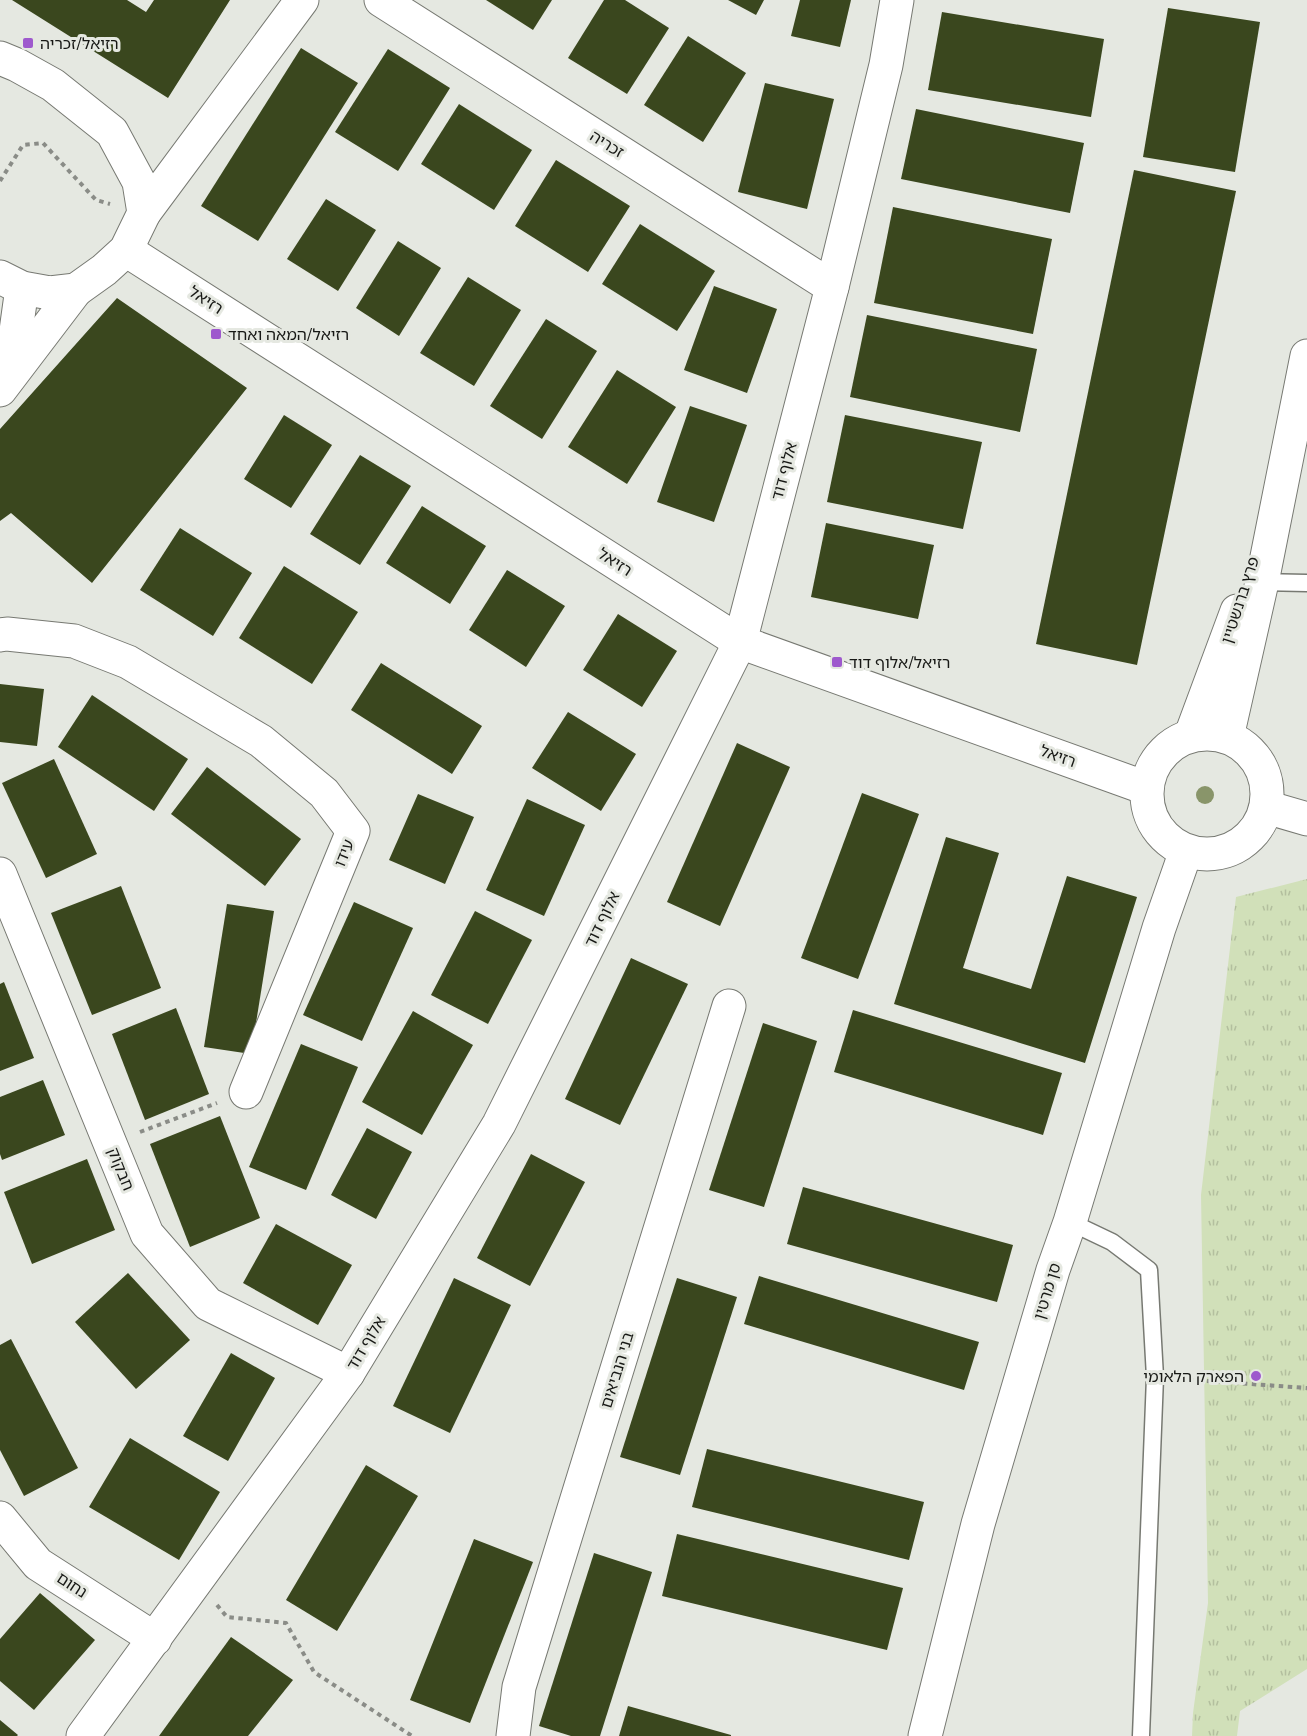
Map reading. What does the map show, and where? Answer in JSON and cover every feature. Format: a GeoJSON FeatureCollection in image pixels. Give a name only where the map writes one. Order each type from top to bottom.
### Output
{"type":"FeatureCollection","features":[{"type":"Feature","properties":{"kind":"street"},"geometry":{"type":"LineString","coordinates":[[2,388],[76,290],[104,270],[126,250],[142,198],[179,167],[302,0]]}},
{"type":"Feature","properties":{"kind":"street","name":"זכריה"},"geometry":{"type":"LineString","coordinates":[[381,0],[832,287]]}},
{"type":"Feature","properties":{"kind":"street","name":"אלוף דוד"},"geometry":{"type":"LineString","coordinates":[[83,1736],[348,1373],[499,1124],[740,642],[832,287],[886,65],[897,0]]}},
{"type":"Feature","properties":{"kind":"street"},"geometry":{"type":"LineString","coordinates":[[0,58],[17,64],[52,85],[112,132],[142,198]]}},
{"type":"Feature","properties":{"kind":"street","name":"רזיאל"},"geometry":{"type":"LineString","coordinates":[[126,250],[740,642],[1146,788]]}},
{"type":"Feature","properties":{"kind":"street"},"geometry":{"type":"LineString","coordinates":[[2,388],[16,331],[11,282],[50,292],[76,290]]}},
{"type":"Feature","properties":{"kind":"street","name":"פרץ ברנשטיין"},"geometry":{"type":"LineString","coordinates":[[1227,737],[1262,582],[1307,356]]}},
{"type":"Feature","properties":{"kind":"street","name":"פרץ ברנשטיין"},"geometry":{"type":"LineString","coordinates":[[1191,735],[1226,644],[1285,464]]}},
{"type":"Feature","properties":{"kind":"street","name":"עידו"},"geometry":{"type":"LineString","coordinates":[[0,636],[7,634],[74,641],[128,662],[261,741],[324,793],[353,831],[246,1092]]}},
{"type":"Feature","properties":{"kind":"street"},"geometry":{"type":"LineString","coordinates":[[1209,733],[1227,737],[1243,745],[1255,757],[1263,773],[1267,789],[1266,807],[1258,826],[1244,842],[1226,851],[1205,854],[1186,851],[1168,841],[1155,826],[1147,807],[1146,788],[1151,770],[1160,754],[1174,743],[1191,735],[1209,733]]}},
{"type":"Feature","properties":{"kind":"street"},"geometry":{"type":"LineString","coordinates":[[1266,807],[1307,819]]}},
{"type":"Feature","properties":{"kind":"street","name":"סן מרטין"},"geometry":{"type":"LineString","coordinates":[[925,1736],[978,1524],[1053,1270],[1070,1222],[1159,928],[1186,851]]}},
{"type":"Feature","properties":{"kind":"street","name":"חבקוק"},"geometry":{"type":"LineString","coordinates":[[0,874],[147,1234],[208,1304],[348,1373]]}},
{"type":"Feature","properties":{"kind":"street","name":"בני הנביאים"},"geometry":{"type":"LineString","coordinates":[[513,1736],[519,1687],[729,1006]]}},
{"type":"Feature","properties":{"kind":"street","name":"נחום"},"geometry":{"type":"LineString","coordinates":[[0,1518],[38,1564],[155,1639]]}},
{"type":"Feature","properties":{"kind":"lane"},"geometry":{"type":"LineString","coordinates":[[1262,582],[1307,583]]}},
{"type":"Feature","properties":{"kind":"lane"},"geometry":{"type":"LineString","coordinates":[[1070,1222],[1112,1242],[1149,1270],[1155,1377],[1141,1736]]}},
{"type":"Feature","properties":{"kind":"path"},"geometry":{"type":"LineString","coordinates":[[0,181],[23,145],[43,143],[96,200],[142,198]]}},
{"type":"Feature","properties":{"kind":"path"},"geometry":{"type":"LineString","coordinates":[[110,1144],[246,1092]]}},
{"type":"Feature","properties":{"kind":"path"},"geometry":{"type":"LineString","coordinates":[[1155,1377],[1307,1388]]}},
{"type":"Feature","properties":{"kind":"path"},"geometry":{"type":"LineString","coordinates":[[196,1583],[227,1617],[286,1623],[314,1672],[412,1736]]}},
{"type":"Feature","properties":{"kind":"green space","name":"הפארק הלאומי"},"geometry":{"type":"Polygon","coordinates":[[[1307,879],[1307,1669],[1240,1711],[1237,1736],[1192,1736],[1208,1603],[1201,1195],[1236,897],[1307,879]]]}},
{"type":"Feature","properties":{"kind":"building"},"geometry":{"type":"Polygon","coordinates":[[[12,0],[127,0],[146,12],[154,0],[230,0],[168,98],[12,0]]]}},
{"type":"Feature","properties":{"kind":"building"},"geometry":{"type":"Polygon","coordinates":[[[486,0],[552,0],[533,30],[486,0]]]}},
{"type":"Feature","properties":{"kind":"building"},"geometry":{"type":"Polygon","coordinates":[[[604,0],[625,0],[669,28],[627,94],[568,58],[604,0]]]}},
{"type":"Feature","properties":{"kind":"building"},"geometry":{"type":"Polygon","coordinates":[[[728,0],[764,0],[756,15],[728,0]]]}},
{"type":"Feature","properties":{"kind":"building"},"geometry":{"type":"Polygon","coordinates":[[[800,0],[851,0],[840,47],[791,36],[800,0]]]}},
{"type":"Feature","properties":{"kind":"building"},"geometry":{"type":"Polygon","coordinates":[[[1168,8],[1260,22],[1235,172],[1143,157],[1168,8]]]}},
{"type":"Feature","properties":{"kind":"building"},"geometry":{"type":"Polygon","coordinates":[[[942,12],[1104,39],[1091,117],[928,90],[942,12]]]}},
{"type":"Feature","properties":{"kind":"building"},"geometry":{"type":"Polygon","coordinates":[[[688,36],[746,73],[703,142],[644,105],[688,36]]]}},
{"type":"Feature","properties":{"kind":"building"},"geometry":{"type":"Polygon","coordinates":[[[301,48],[358,83],[258,241],[201,206],[301,48]]]}},
{"type":"Feature","properties":{"kind":"building"},"geometry":{"type":"Polygon","coordinates":[[[388,49],[450,88],[398,171],[335,132],[388,49]]]}},
{"type":"Feature","properties":{"kind":"building"},"geometry":{"type":"Polygon","coordinates":[[[765,83],[834,99],[807,209],[738,192],[765,83]]]}},
{"type":"Feature","properties":{"kind":"building"},"geometry":{"type":"Polygon","coordinates":[[[459,104],[532,150],[494,210],[421,164],[459,104]]]}},
{"type":"Feature","properties":{"kind":"building"},"geometry":{"type":"Polygon","coordinates":[[[916,109],[1084,143],[1070,213],[901,179],[916,109]]]}},
{"type":"Feature","properties":{"kind":"building"},"geometry":{"type":"Polygon","coordinates":[[[556,160],[630,206],[588,272],[515,226],[556,160]]]}},
{"type":"Feature","properties":{"kind":"building"},"geometry":{"type":"Polygon","coordinates":[[[1134,170],[1236,191],[1137,665],[1036,644],[1134,170]]]}},
{"type":"Feature","properties":{"kind":"building"},"geometry":{"type":"Polygon","coordinates":[[[326,199],[376,230],[338,291],[287,259],[326,199]]]}},
{"type":"Feature","properties":{"kind":"building"},"geometry":{"type":"Polygon","coordinates":[[[893,207],[1052,239],[1033,334],[874,303],[893,207]]]}},
{"type":"Feature","properties":{"kind":"building"},"geometry":{"type":"Polygon","coordinates":[[[640,224],[715,271],[677,331],[602,284],[640,224]]]}},
{"type":"Feature","properties":{"kind":"building"},"geometry":{"type":"Polygon","coordinates":[[[398,241],[441,268],[399,336],[356,308],[398,241]]]}},
{"type":"Feature","properties":{"kind":"building"},"geometry":{"type":"Polygon","coordinates":[[[468,277],[521,310],[474,386],[420,353],[468,277]]]}},
{"type":"Feature","properties":{"kind":"building"},"geometry":{"type":"Polygon","coordinates":[[[714,286],[777,309],[747,393],[684,370],[714,286]]]}},
{"type":"Feature","properties":{"kind":"building"},"geometry":{"type":"Polygon","coordinates":[[[117,298],[247,388],[92,583],[11,513],[0,521],[0,429],[117,298]]]}},
{"type":"Feature","properties":{"kind":"building"},"geometry":{"type":"Polygon","coordinates":[[[867,315],[1037,349],[1020,432],[850,397],[867,315]]]}},
{"type":"Feature","properties":{"kind":"building"},"geometry":{"type":"Polygon","coordinates":[[[546,319],[597,351],[542,439],[490,406],[546,319]]]}},
{"type":"Feature","properties":{"kind":"building"},"geometry":{"type":"Polygon","coordinates":[[[617,370],[676,407],[627,484],[568,447],[617,370]]]}},
{"type":"Feature","properties":{"kind":"building"},"geometry":{"type":"Polygon","coordinates":[[[690,406],[747,425],[714,522],[657,502],[690,406]]]}},
{"type":"Feature","properties":{"kind":"building"},"geometry":{"type":"Polygon","coordinates":[[[284,415],[332,445],[291,508],[244,479],[284,415]]]}},
{"type":"Feature","properties":{"kind":"building"},"geometry":{"type":"Polygon","coordinates":[[[845,415],[982,442],[963,529],[827,502],[845,415]]]}},
{"type":"Feature","properties":{"kind":"building"},"geometry":{"type":"Polygon","coordinates":[[[360,455],[411,486],[360,565],[310,534],[360,455]]]}},
{"type":"Feature","properties":{"kind":"building"},"geometry":{"type":"Polygon","coordinates":[[[422,506],[486,546],[450,604],[386,563],[422,506]]]}},
{"type":"Feature","properties":{"kind":"building"},"geometry":{"type":"Polygon","coordinates":[[[826,523],[934,545],[918,619],[811,597],[826,523]]]}},
{"type":"Feature","properties":{"kind":"building"},"geometry":{"type":"Polygon","coordinates":[[[180,528],[252,573],[213,636],[140,590],[180,528]]]}},
{"type":"Feature","properties":{"kind":"building"},"geometry":{"type":"Polygon","coordinates":[[[284,566],[358,612],[312,684],[239,638],[284,566]]]}},
{"type":"Feature","properties":{"kind":"building"},"geometry":{"type":"Polygon","coordinates":[[[507,570],[565,606],[526,667],[469,630],[507,570]]]}},
{"type":"Feature","properties":{"kind":"building"},"geometry":{"type":"Polygon","coordinates":[[[618,614],[677,651],[642,707],[583,670],[618,614]]]}},
{"type":"Feature","properties":{"kind":"building"},"geometry":{"type":"Polygon","coordinates":[[[381,663],[482,726],[452,774],[351,710],[381,663]]]}},
{"type":"Feature","properties":{"kind":"building"},"geometry":{"type":"Polygon","coordinates":[[[0,684],[44,689],[37,746],[0,742],[0,684]]]}},
{"type":"Feature","properties":{"kind":"building"},"geometry":{"type":"Polygon","coordinates":[[[92,695],[188,759],[154,811],[58,747],[92,695]]]}},
{"type":"Feature","properties":{"kind":"building"},"geometry":{"type":"Polygon","coordinates":[[[568,712],[636,754],[601,811],[532,768],[568,712]]]}},
{"type":"Feature","properties":{"kind":"building"},"geometry":{"type":"Polygon","coordinates":[[[737,743],[790,767],[720,926],[667,902],[737,743]]]}},
{"type":"Feature","properties":{"kind":"building"},"geometry":{"type":"Polygon","coordinates":[[[54,759],[97,854],[46,878],[2,783],[54,759]]]}},
{"type":"Feature","properties":{"kind":"building"},"geometry":{"type":"Polygon","coordinates":[[[207,767],[301,839],[265,886],[171,814],[207,767]]]}},
{"type":"Feature","properties":{"kind":"building"},"geometry":{"type":"Polygon","coordinates":[[[862,793],[919,814],[858,979],[801,958],[862,793]]]}},
{"type":"Feature","properties":{"kind":"building"},"geometry":{"type":"Polygon","coordinates":[[[418,794],[474,817],[445,884],[389,860],[418,794]]]}},
{"type":"Feature","properties":{"kind":"building"},"geometry":{"type":"Polygon","coordinates":[[[527,799],[585,825],[544,916],[486,890],[527,799]]]}},
{"type":"Feature","properties":{"kind":"building"},"geometry":{"type":"Polygon","coordinates":[[[946,837],[999,853],[963,968],[1031,989],[1067,876],[1137,897],[1085,1063],[894,1004],[946,837]]]}},
{"type":"Feature","properties":{"kind":"building"},"geometry":{"type":"Polygon","coordinates":[[[121,886],[161,988],[92,1015],[51,913],[121,886]]]}},
{"type":"Feature","properties":{"kind":"building"},"geometry":{"type":"Polygon","coordinates":[[[354,902],[413,928],[362,1041],[303,1015],[354,902]]]}},
{"type":"Feature","properties":{"kind":"building"},"geometry":{"type":"Polygon","coordinates":[[[227,904],[274,911],[251,1054],[204,1047],[227,904]]]}},
{"type":"Feature","properties":{"kind":"building"},"geometry":{"type":"Polygon","coordinates":[[[475,911],[532,940],[488,1024],[431,995],[475,911]]]}},
{"type":"Feature","properties":{"kind":"building"},"geometry":{"type":"Polygon","coordinates":[[[631,958],[688,984],[620,1125],[565,1099],[631,958]]]}},
{"type":"Feature","properties":{"kind":"building"},"geometry":{"type":"Polygon","coordinates":[[[4,982],[34,1058],[0,1071],[0,984],[4,982]]]}},
{"type":"Feature","properties":{"kind":"building"},"geometry":{"type":"Polygon","coordinates":[[[176,1008],[209,1094],[145,1120],[112,1034],[176,1008]]]}},
{"type":"Feature","properties":{"kind":"building"},"geometry":{"type":"Polygon","coordinates":[[[853,1010],[1062,1073],[1043,1135],[834,1072],[853,1010]]]}},
{"type":"Feature","properties":{"kind":"building"},"geometry":{"type":"Polygon","coordinates":[[[413,1011],[473,1045],[422,1135],[362,1102],[413,1011]]]}},
{"type":"Feature","properties":{"kind":"building"},"geometry":{"type":"Polygon","coordinates":[[[763,1023],[817,1041],[764,1207],[709,1190],[763,1023]]]}},
{"type":"Feature","properties":{"kind":"building"},"geometry":{"type":"Polygon","coordinates":[[[301,1044],[358,1067],[306,1190],[249,1167],[301,1044]]]}},
{"type":"Feature","properties":{"kind":"building"},"geometry":{"type":"Polygon","coordinates":[[[43,1080],[65,1135],[2,1160],[0,1154],[0,1097],[43,1080]]]}},
{"type":"Feature","properties":{"kind":"building"},"geometry":{"type":"Polygon","coordinates":[[[220,1116],[260,1218],[190,1247],[150,1144],[220,1116]]]}},
{"type":"Feature","properties":{"kind":"building"},"geometry":{"type":"Polygon","coordinates":[[[367,1128],[412,1152],[376,1219],[331,1195],[367,1128]]]}},
{"type":"Feature","properties":{"kind":"building"},"geometry":{"type":"Polygon","coordinates":[[[531,1154],[585,1182],[530,1286],[477,1258],[531,1154]]]}},
{"type":"Feature","properties":{"kind":"building"},"geometry":{"type":"Polygon","coordinates":[[[87,1159],[115,1230],[32,1264],[4,1192],[87,1159]]]}},
{"type":"Feature","properties":{"kind":"building"},"geometry":{"type":"Polygon","coordinates":[[[803,1187],[1013,1245],[997,1302],[787,1244],[803,1187]]]}},
{"type":"Feature","properties":{"kind":"building"},"geometry":{"type":"Polygon","coordinates":[[[276,1224],[352,1265],[318,1325],[243,1283],[276,1224]]]}},
{"type":"Feature","properties":{"kind":"building"},"geometry":{"type":"Polygon","coordinates":[[[128,1273],[190,1340],[136,1389],[75,1322],[128,1273]]]}},
{"type":"Feature","properties":{"kind":"building"},"geometry":{"type":"Polygon","coordinates":[[[759,1276],[979,1342],[964,1390],[744,1324],[759,1276]]]}},
{"type":"Feature","properties":{"kind":"building"},"geometry":{"type":"Polygon","coordinates":[[[454,1278],[511,1305],[450,1433],[393,1406],[454,1278]]]}},
{"type":"Feature","properties":{"kind":"building"},"geometry":{"type":"Polygon","coordinates":[[[677,1278],[737,1297],[680,1475],[620,1457],[677,1278]]]}},
{"type":"Feature","properties":{"kind":"building"},"geometry":{"type":"Polygon","coordinates":[[[11,1339],[78,1468],[24,1496],[0,1450],[0,1345],[11,1339]]]}},
{"type":"Feature","properties":{"kind":"building"},"geometry":{"type":"Polygon","coordinates":[[[231,1353],[275,1378],[228,1461],[183,1436],[231,1353]]]}},
{"type":"Feature","properties":{"kind":"building"},"geometry":{"type":"Polygon","coordinates":[[[130,1438],[220,1492],[179,1560],[89,1507],[130,1438]]]}},
{"type":"Feature","properties":{"kind":"building"},"geometry":{"type":"Polygon","coordinates":[[[707,1449],[924,1502],[909,1560],[692,1507],[707,1449]]]}},
{"type":"Feature","properties":{"kind":"building"},"geometry":{"type":"Polygon","coordinates":[[[366,1465],[418,1496],[337,1631],[286,1600],[366,1465]]]}},
{"type":"Feature","properties":{"kind":"building"},"geometry":{"type":"Polygon","coordinates":[[[677,1534],[903,1588],[887,1650],[662,1596],[677,1534]]]}},
{"type":"Feature","properties":{"kind":"building"},"geometry":{"type":"Polygon","coordinates":[[[474,1539],[533,1562],[470,1723],[410,1700],[474,1539]]]}},
{"type":"Feature","properties":{"kind":"building"},"geometry":{"type":"Polygon","coordinates":[[[594,1553],[652,1572],[600,1736],[571,1736],[539,1726],[594,1553]]]}},
{"type":"Feature","properties":{"kind":"building"},"geometry":{"type":"Polygon","coordinates":[[[40,1593],[95,1640],[34,1710],[0,1681],[0,1639],[40,1593]]]}},
{"type":"Feature","properties":{"kind":"building"},"geometry":{"type":"Polygon","coordinates":[[[231,1637],[293,1680],[248,1736],[159,1736],[231,1637]]]}},
{"type":"Feature","properties":{"kind":"building"},"geometry":{"type":"Polygon","coordinates":[[[628,1706],[731,1735],[731,1736],[619,1736],[628,1706]]]}},
{"type":"Feature","properties":{"kind":"building"},"geometry":{"type":"Polygon","coordinates":[[[0,1720],[18,1735],[0,1736],[0,1720]]]}},
{"type":"Feature","properties":{"kind":"place","name":"רזיאל/זכריה"},"geometry":{"type":"Point","coordinates":[28,43]}},
{"type":"Feature","properties":{"kind":"place","name":"רזיאל/המאה ואחד"},"geometry":{"type":"Point","coordinates":[216,334]}},
{"type":"Feature","properties":{"kind":"place","name":"רזיאל/אלוף דוד"},"geometry":{"type":"Point","coordinates":[837,662]}},
{"type":"Feature","properties":{"kind":"place","name":"הפארק הלאומי"},"geometry":{"type":"Point","coordinates":[1256,1376]}}]}
